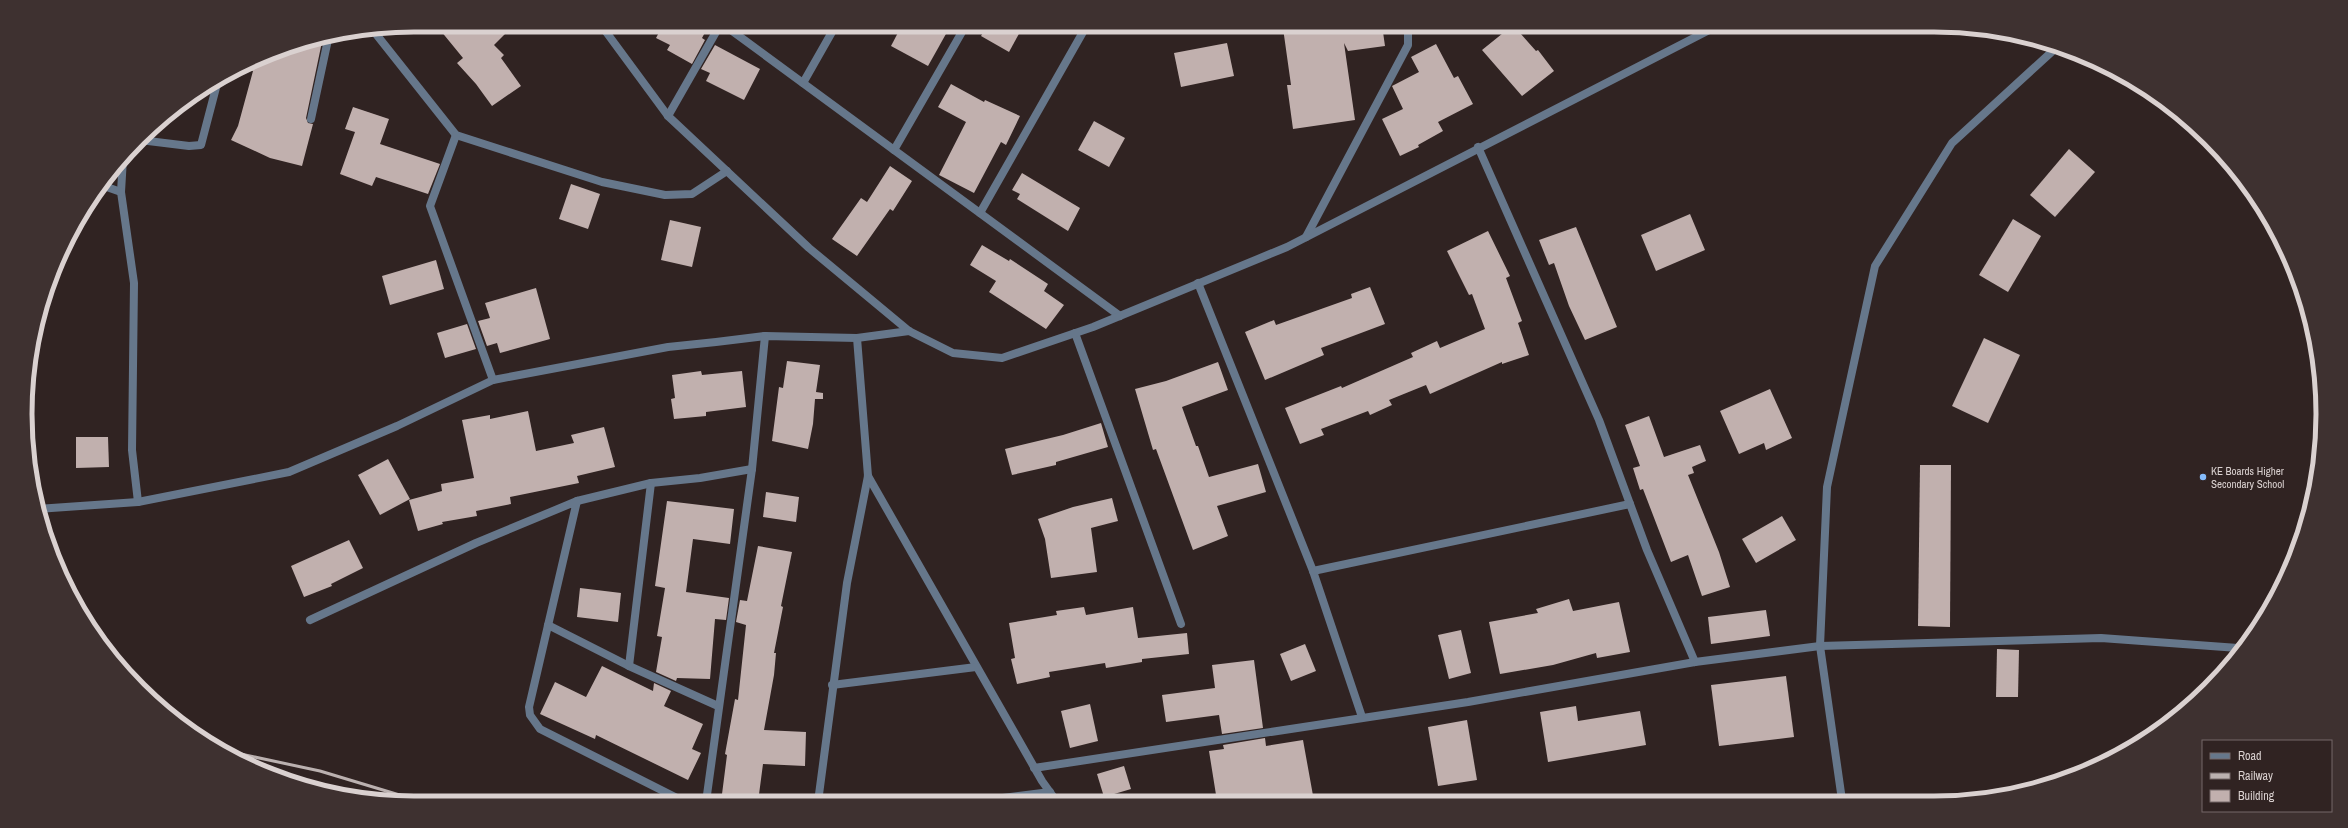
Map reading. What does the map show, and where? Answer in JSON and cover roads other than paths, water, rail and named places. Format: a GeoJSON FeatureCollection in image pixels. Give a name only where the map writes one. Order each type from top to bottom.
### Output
{"type":"FeatureCollection","features":[{"type":"Feature","properties":{"kind":"street"},"geometry":{"type":"LineString","coordinates":[[606,32],[668,116],[809,248],[909,331],[953,353],[1002,358],[1120,316],[1287,247],[1705,32]]}},
{"type":"Feature","properties":{"kind":"street"},"geometry":{"type":"LineString","coordinates":[[668,116],[716,32]]}},
{"type":"Feature","properties":{"kind":"street"},"geometry":{"type":"LineString","coordinates":[[734,32],[1120,316]]}},
{"type":"Feature","properties":{"kind":"street"},"geometry":{"type":"LineString","coordinates":[[803,83],[832,32]]}},
{"type":"Feature","properties":{"kind":"street"},"geometry":{"type":"LineString","coordinates":[[894,150],[962,32]]}},
{"type":"Feature","properties":{"kind":"street"},"geometry":{"type":"LineString","coordinates":[[980,214],[1083,32]]}},
{"type":"Feature","properties":{"kind":"street"},"geometry":{"type":"LineString","coordinates":[[1306,237],[1408,45],[1408,32]]}},
{"type":"Feature","properties":{"kind":"street"},"geometry":{"type":"LineString","coordinates":[[376,34],[456,135],[602,182],[665,194],[692,194],[727,171]]}},
{"type":"Feature","properties":{"kind":"street"},"geometry":{"type":"LineString","coordinates":[[311,119],[328,42]]}},
{"type":"Feature","properties":{"kind":"street"},"geometry":{"type":"LineString","coordinates":[[1841,796],[1820,646],[1827,487],[1875,266],[1952,143],[2054,51]]}},
{"type":"Feature","properties":{"kind":"street"},"geometry":{"type":"LineString","coordinates":[[147,141],[189,146],[201,145],[216,87]]}},
{"type":"Feature","properties":{"kind":"street"},"geometry":{"type":"LineString","coordinates":[[456,135],[430,206],[493,380]]}},
{"type":"Feature","properties":{"kind":"street"},"geometry":{"type":"LineString","coordinates":[[1478,148],[1599,420],[1630,504],[1695,662]]}},
{"type":"Feature","properties":{"kind":"street"},"geometry":{"type":"LineString","coordinates":[[123,167],[122,192],[134,283],[132,450],[138,502]]}},
{"type":"Feature","properties":{"kind":"street"},"geometry":{"type":"LineString","coordinates":[[107,187],[122,192]]}},
{"type":"Feature","properties":{"kind":"street"},"geometry":{"type":"LineString","coordinates":[[1198,283],[1313,571],[1362,718]]}},
{"type":"Feature","properties":{"kind":"street"},"geometry":{"type":"LineString","coordinates":[[44,509],[138,502],[289,472],[397,426],[493,380],[668,347],[765,336],[857,338],[909,331]]}},
{"type":"Feature","properties":{"kind":"street"},"geometry":{"type":"LineString","coordinates":[[1075,333],[1181,624]]}},
{"type":"Feature","properties":{"kind":"street"},"geometry":{"type":"LineString","coordinates":[[707,796],[752,469],[765,336]]}},
{"type":"Feature","properties":{"kind":"street"},"geometry":{"type":"LineString","coordinates":[[819,796],[832,685],[847,583],[868,476],[857,338]]}},
{"type":"Feature","properties":{"kind":"street"},"geometry":{"type":"LineString","coordinates":[[310,620],[476,543],[577,501],[651,483],[700,478],[752,469]]}},
{"type":"Feature","properties":{"kind":"street"},"geometry":{"type":"LineString","coordinates":[[868,476],[1034,768],[1053,796]]}},
{"type":"Feature","properties":{"kind":"street"},"geometry":{"type":"LineString","coordinates":[[629,666],[651,483]]}},
{"type":"Feature","properties":{"kind":"street"},"geometry":{"type":"LineString","coordinates":[[577,501],[529,707],[530,715],[534,723],[540,729],[674,796]]}},
{"type":"Feature","properties":{"kind":"street"},"geometry":{"type":"LineString","coordinates":[[1313,571],[1630,504]]}},
{"type":"Feature","properties":{"kind":"street"},"geometry":{"type":"LineString","coordinates":[[548,624],[629,666],[718,706]]}},
{"type":"Feature","properties":{"kind":"street"},"geometry":{"type":"LineString","coordinates":[[1034,768],[1468,702],[1695,662],[1820,646],[2101,638],[2236,648]]}},
{"type":"Feature","properties":{"kind":"street"},"geometry":{"type":"LineString","coordinates":[[832,685],[976,667]]}},
{"type":"Feature","properties":{"kind":"street"},"geometry":{"type":"LineString","coordinates":[[1018,796],[1050,792]]}},
{"type":"Feature","properties":{"kind":"railway"},"geometry":{"type":"LineString","coordinates":[[239,754],[320,771],[401,795]]}},
{"type":"Feature","properties":{"kind":"place","name":"KE Boards Higher Secondary School"},"geometry":{"type":"Point","coordinates":[2203,477]}}]}
